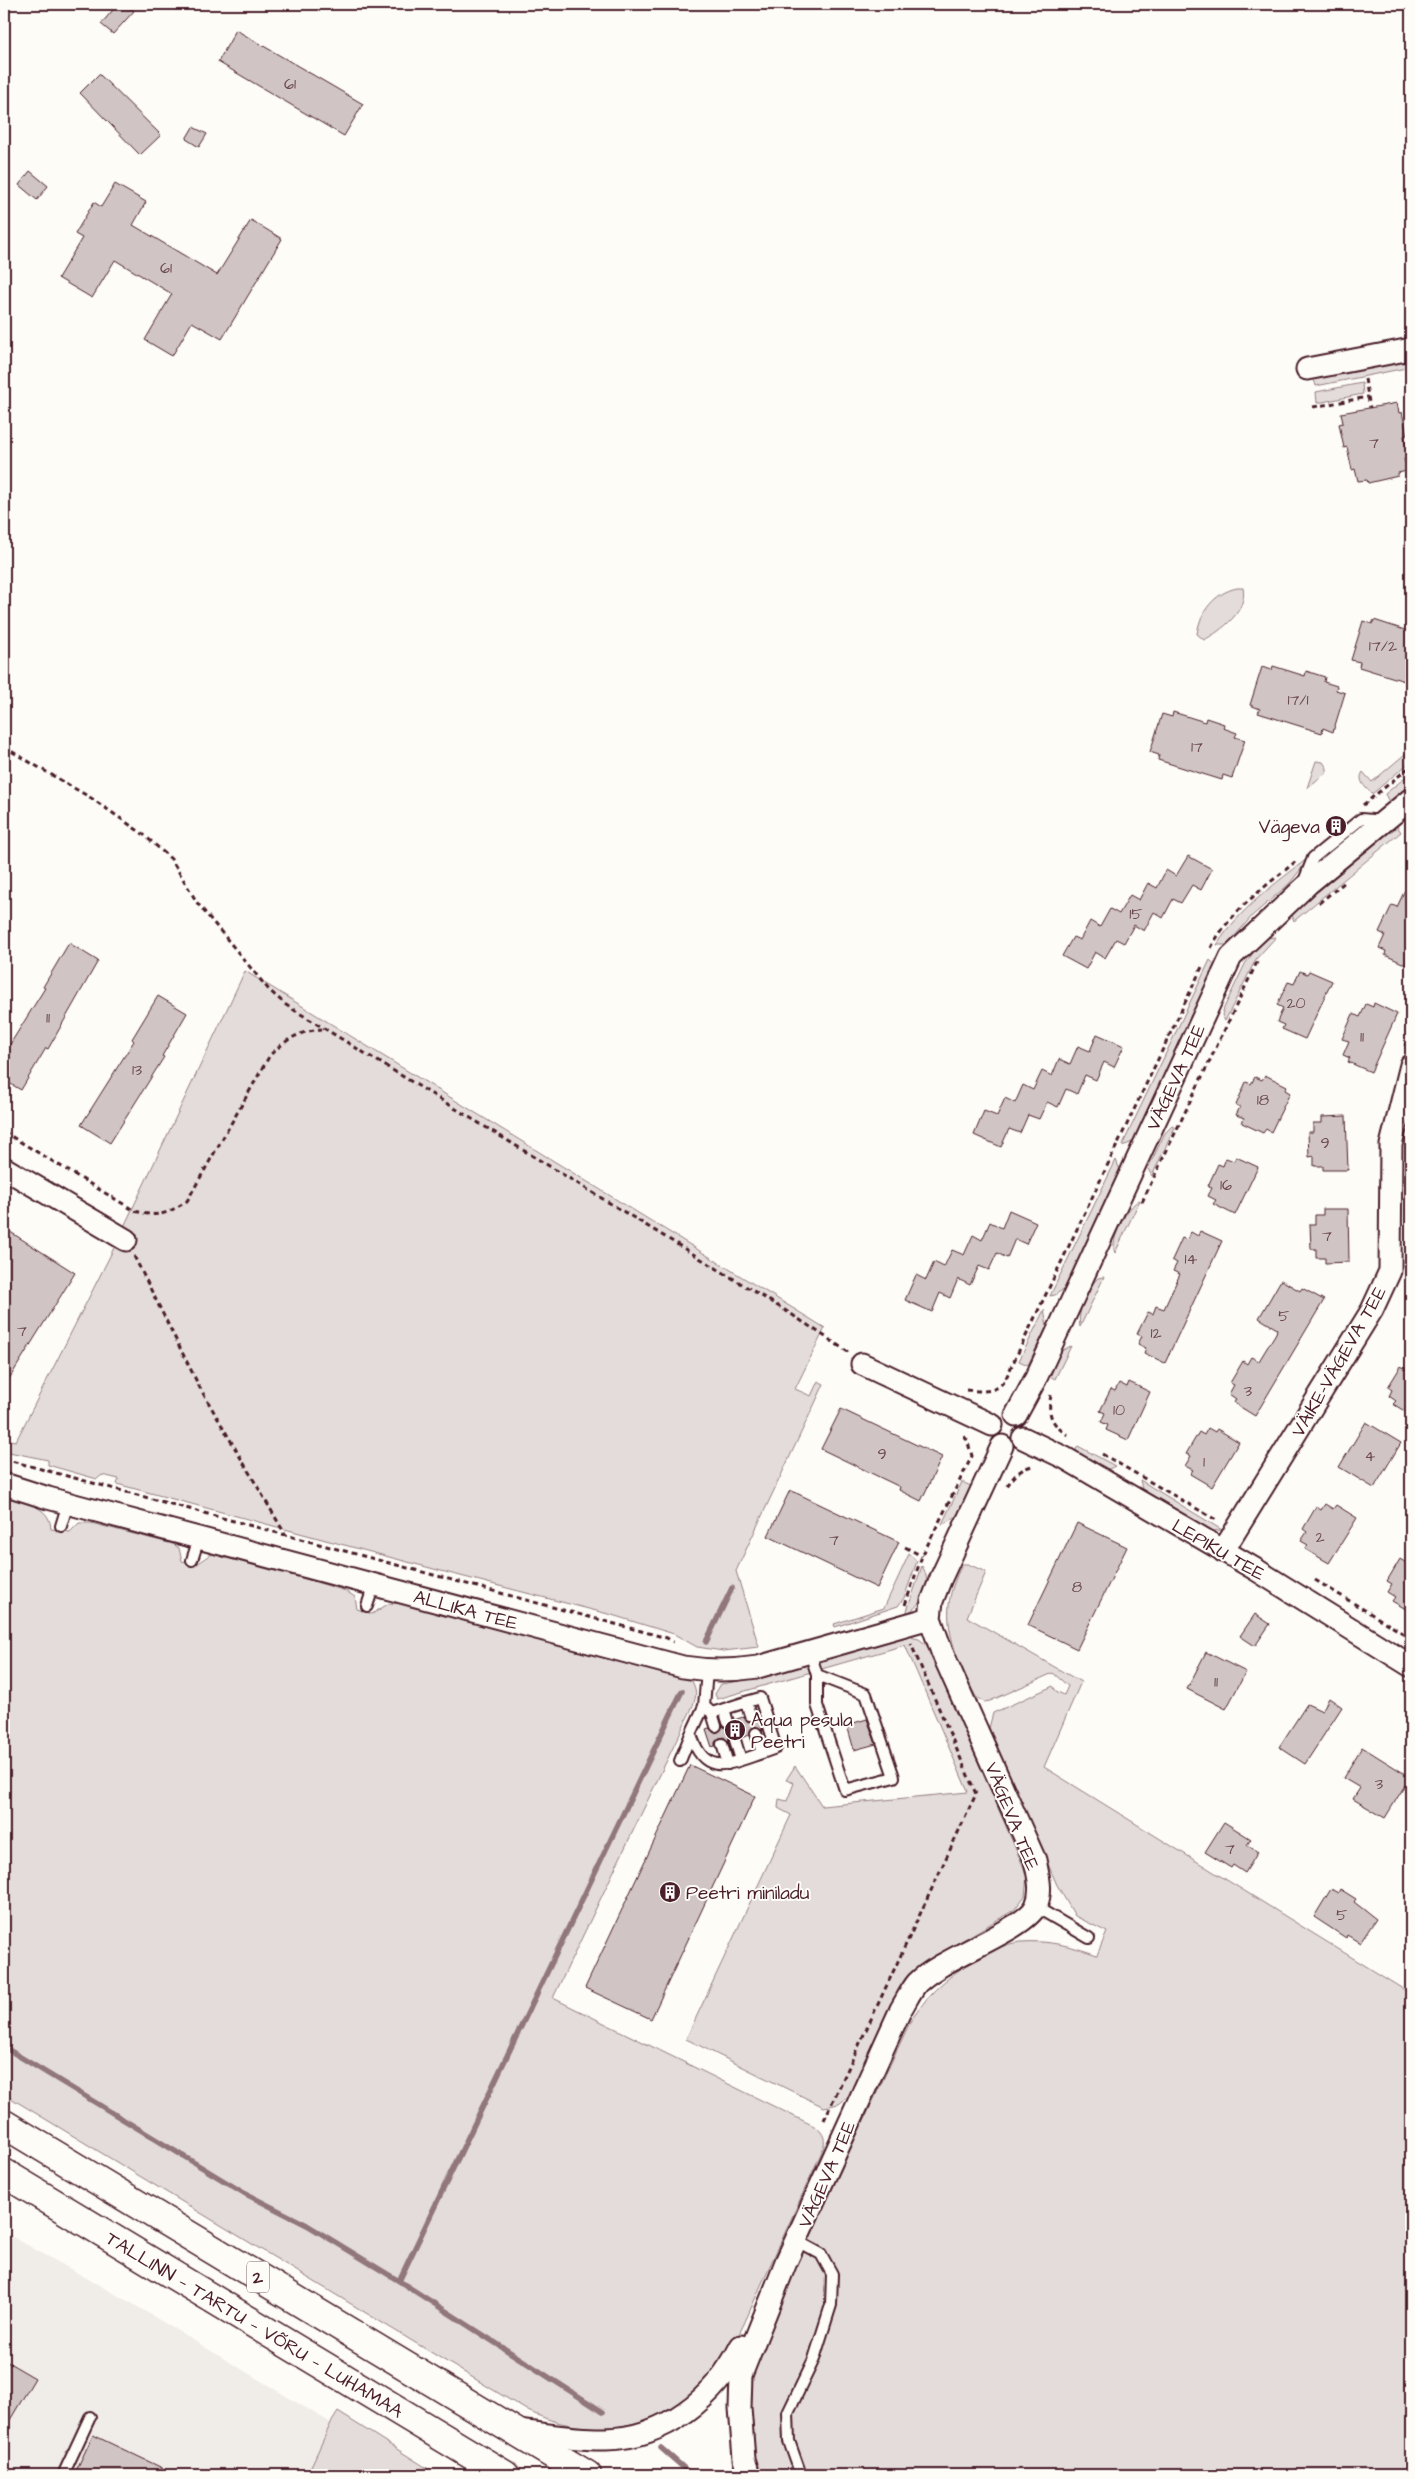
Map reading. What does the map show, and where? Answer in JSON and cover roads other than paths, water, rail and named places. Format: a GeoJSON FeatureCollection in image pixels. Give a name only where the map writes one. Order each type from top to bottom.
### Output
{"type":"FeatureCollection","features":[{"type":"Feature","properties":{"kind":"highway","name":"2"},"geometry":{"type":"LineString","coordinates":[[4,2124],[587,2475]]}},
{"type":"Feature","properties":{"kind":"highway","name":"TALLINN — TARTU — VÕRU — LUHAMAA"},"geometry":{"type":"LineString","coordinates":[[4,2173],[505,2475]]}},
{"type":"Feature","properties":{"kind":"street"},"geometry":{"type":"LineString","coordinates":[[1307,368],[1411,349]]}},
{"type":"Feature","properties":{"kind":"street","name":"VÄGEVA TEE"},"geometry":{"type":"LineString","coordinates":[[1016,1415],[1036,1378],[1231,957],[1300,891],[1411,799]]}},
{"type":"Feature","properties":{"kind":"street","name":"VÄIKE-VÄGEVA TEE"},"geometry":{"type":"LineString","coordinates":[[1223,1551],[1372,1310],[1390,1271],[1391,1145],[1407,1057]]}},
{"type":"Feature","properties":{"kind":"street"},"geometry":{"type":"LineString","coordinates":[[4,1168],[126,1240]]}},
{"type":"Feature","properties":{"kind":"street"},"geometry":{"type":"LineString","coordinates":[[862,1364],[992,1425]]}},
{"type":"Feature","properties":{"kind":"street"},"geometry":{"type":"LineString","coordinates":[[1004,1413],[1016,1415],[1025,1425],[1024,1438],[1016,1445],[1002,1446],[994,1439],[992,1425],[996,1418],[1004,1413]]}},
{"type":"Feature","properties":{"kind":"street","name":"LEPIKU TEE"},"geometry":{"type":"LineString","coordinates":[[1024,1438],[1065,1458],[1223,1551],[1411,1666]]}},
{"type":"Feature","properties":{"kind":"street"},"geometry":{"type":"LineString","coordinates":[[930,1618],[932,1602],[941,1578],[1002,1446]]}},
{"type":"Feature","properties":{"kind":"street","name":"ALLIKA TEE"},"geometry":{"type":"LineString","coordinates":[[4,1484],[68,1503],[683,1667],[707,1670],[749,1668],[930,1618]]}},
{"type":"Feature","properties":{"kind":"street","name":"VÄGEVA TEE"},"geometry":{"type":"LineString","coordinates":[[512,2430],[604,2439],[628,2438],[660,2427],[690,2409],[715,2388],[733,2362],[786,2262],[893,2026],[917,1984],[940,1967],[1021,1921],[1036,1907],[1041,1890],[1035,1860],[942,1652],[930,1618]]}},
{"type":"Feature","properties":{"kind":"street","name":"VÄGEVA TEE"},"geometry":{"type":"LineString","coordinates":[[749,2475],[744,2459],[740,2416],[741,2375],[786,2262]]}},
{"type":"Feature","properties":{"kind":"lane"},"geometry":{"type":"LineString","coordinates":[[61,1526],[68,1503]]}},
{"type":"Feature","properties":{"kind":"lane"},"geometry":{"type":"LineString","coordinates":[[192,1560],[198,1538]]}},
{"type":"Feature","properties":{"kind":"lane"},"geometry":{"type":"LineString","coordinates":[[367,1606],[374,1585]]}},
{"type":"Feature","properties":{"kind":"lane"},"geometry":{"type":"LineString","coordinates":[[810,1652],[817,1675],[817,1705],[845,1790],[894,1778],[866,1694],[817,1675]]}},
{"type":"Feature","properties":{"kind":"lane"},"geometry":{"type":"LineString","coordinates":[[707,1670],[708,1710],[716,1726]]}},
{"type":"Feature","properties":{"kind":"lane"},"geometry":{"type":"LineString","coordinates":[[692,1734],[696,1752],[707,1761],[722,1766],[776,1748],[760,1698],[724,1709],[708,1710]]}},
{"type":"Feature","properties":{"kind":"lane"},"geometry":{"type":"LineString","coordinates":[[746,1702],[750,1715]]}},
{"type":"Feature","properties":{"kind":"lane"},"geometry":{"type":"LineString","coordinates":[[724,1709],[728,1722]]}},
{"type":"Feature","properties":{"kind":"lane"},"geometry":{"type":"LineString","coordinates":[[680,1761],[692,1734],[708,1710]]}},
{"type":"Feature","properties":{"kind":"lane"},"geometry":{"type":"LineString","coordinates":[[756,1733],[762,1753]]}},
{"type":"Feature","properties":{"kind":"lane"},"geometry":{"type":"LineString","coordinates":[[734,1740],[741,1760]]}},
{"type":"Feature","properties":{"kind":"lane"},"geometry":{"type":"LineString","coordinates":[[722,1744],[728,1764]]}},
{"type":"Feature","properties":{"kind":"lane"},"geometry":{"type":"LineString","coordinates":[[1036,1907],[1089,1938]]}},
{"type":"Feature","properties":{"kind":"lane","name":"VÄGEVA TEE"},"geometry":{"type":"LineString","coordinates":[[796,2241],[821,2254],[832,2274],[831,2305],[814,2359],[788,2413],[789,2441],[801,2475]]}},
{"type":"Feature","properties":{"kind":"lane"},"geometry":{"type":"LineString","coordinates":[[63,2475],[90,2417]]}},
{"type":"Feature","properties":{"kind":"waterway"},"geometry":{"type":"LineString","coordinates":[[706,1642],[732,1588]]}},
{"type":"Feature","properties":{"kind":"waterway"},"geometry":{"type":"LineString","coordinates":[[399,2281],[682,1691]]}},
{"type":"Feature","properties":{"kind":"waterway"},"geometry":{"type":"LineString","coordinates":[[4,2047],[244,2193],[307,2225],[399,2281],[603,2412]]}},
{"type":"Feature","properties":{"kind":"waterway"},"geometry":{"type":"LineString","coordinates":[[661,2448],[692,2475]]}},
{"type":"Feature","properties":{"kind":"place","name":"Vägeva"},"geometry":{"type":"Point","coordinates":[1336,826]}},
{"type":"Feature","properties":{"kind":"place","name":"Aqua pesula Peetri"},"geometry":{"type":"Point","coordinates":[735,1730]}},
{"type":"Feature","properties":{"kind":"place","name":"Peetri miniladu"},"geometry":{"type":"Point","coordinates":[670,1892]}}]}
